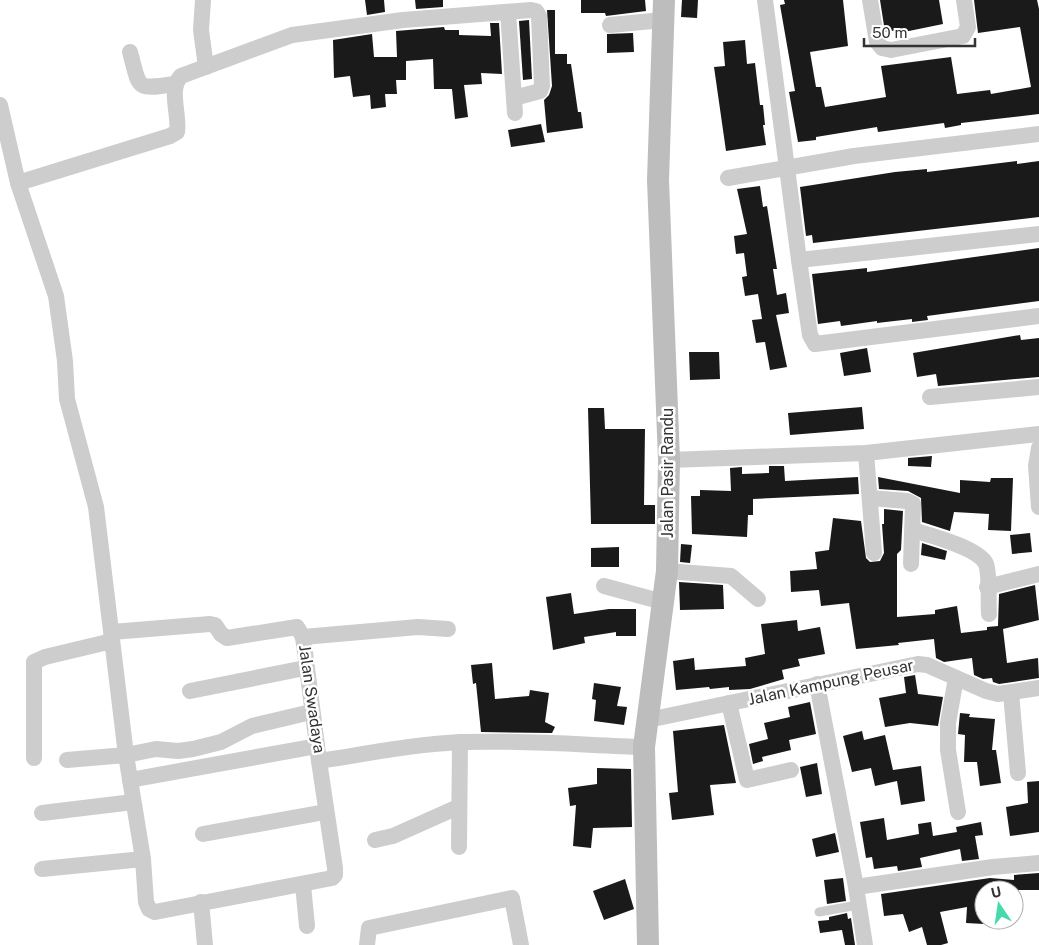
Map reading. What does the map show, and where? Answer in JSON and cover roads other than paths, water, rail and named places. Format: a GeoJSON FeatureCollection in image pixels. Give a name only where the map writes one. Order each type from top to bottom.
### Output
{"type":"FeatureCollection","features":[{"type":"Feature","properties":{"kind":"main road","name":"Jalan Pasir Randu"},"geometry":{"type":"LineString","coordinates":[[648,945],[644,747],[667,571],[669,460],[658,180],[664,10]]}},
{"type":"Feature","properties":{"kind":"street"},"geometry":{"type":"LineString","coordinates":[[203,0],[201,30],[206,67]]}},
{"type":"Feature","properties":{"kind":"street"},"geometry":{"type":"LineString","coordinates":[[765,0],[798,260],[810,335],[815,344],[1039,316]]}},
{"type":"Feature","properties":{"kind":"street"},"geometry":{"type":"LineString","coordinates":[[870,0],[877,42],[882,48],[891,50],[963,36],[968,27],[964,0]]}},
{"type":"Feature","properties":{"kind":"street"},"geometry":{"type":"LineString","coordinates":[[18,183],[177,132],[175,84],[181,76],[292,35],[403,20],[518,8],[536,12],[539,16],[542,86],[540,91],[515,106],[518,8]]}},
{"type":"Feature","properties":{"kind":"street"},"geometry":{"type":"LineString","coordinates":[[610,25],[664,10]]}},
{"type":"Feature","properties":{"kind":"street"},"geometry":{"type":"LineString","coordinates":[[130,52],[142,86],[147,88],[175,84]]}},
{"type":"Feature","properties":{"kind":"street"},"geometry":{"type":"LineString","coordinates":[[0,105],[18,183],[56,296],[65,362],[67,399],[96,507],[126,755],[133,802],[143,859],[146,902],[149,909],[154,912],[303,885],[332,878],[335,875],[318,753],[130,780]]}},
{"type":"Feature","properties":{"kind":"street"},"geometry":{"type":"LineString","coordinates":[[728,178],[785,166],[1039,134]]}},
{"type":"Feature","properties":{"kind":"street"},"geometry":{"type":"LineString","coordinates":[[798,260],[1039,234]]}},
{"type":"Feature","properties":{"kind":"street"},"geometry":{"type":"LineString","coordinates":[[930,397],[1039,387]]}},
{"type":"Feature","properties":{"kind":"street"},"geometry":{"type":"LineString","coordinates":[[669,460],[866,453],[1039,434]]}},
{"type":"Feature","properties":{"kind":"street"},"geometry":{"type":"LineString","coordinates":[[1039,448],[1036,466],[1039,506]]}},
{"type":"Feature","properties":{"kind":"street"},"geometry":{"type":"LineString","coordinates":[[866,453],[874,552]]}},
{"type":"Feature","properties":{"kind":"street"},"geometry":{"type":"LineString","coordinates":[[870,498],[907,501],[913,504],[911,564]]}},
{"type":"Feature","properties":{"kind":"street"},"geometry":{"type":"LineString","coordinates":[[913,530],[948,540],[980,557],[986,564],[989,614]]}},
{"type":"Feature","properties":{"kind":"street"},"geometry":{"type":"LineString","coordinates":[[667,571],[731,576],[758,599]]}},
{"type":"Feature","properties":{"kind":"street"},"geometry":{"type":"LineString","coordinates":[[987,587],[1039,574]]}},
{"type":"Feature","properties":{"kind":"street"},"geometry":{"type":"LineString","coordinates":[[604,586],[663,602]]}},
{"type":"Feature","properties":{"kind":"street","name":"Jalan Swadaya"},"geometry":{"type":"LineString","coordinates":[[112,637],[210,624],[215,625],[221,634],[227,638],[292,626],[301,631],[318,753],[460,742],[532,741],[577,745],[644,747]]}},
{"type":"Feature","properties":{"kind":"street"},"geometry":{"type":"LineString","coordinates":[[303,637],[418,626],[448,629]]}},
{"type":"Feature","properties":{"kind":"street"},"geometry":{"type":"LineString","coordinates":[[34,758],[34,662],[112,637]]}},
{"type":"Feature","properties":{"kind":"street","name":"Jalan Kampung Peusar"},"geometry":{"type":"LineString","coordinates":[[648,720],[918,664],[927,665],[986,691],[998,694],[1039,688]]}},
{"type":"Feature","properties":{"kind":"street"},"geometry":{"type":"LineString","coordinates":[[190,692],[305,668]]}},
{"type":"Feature","properties":{"kind":"street"},"geometry":{"type":"LineString","coordinates":[[956,678],[948,723],[948,750],[958,812]]}},
{"type":"Feature","properties":{"kind":"street"},"geometry":{"type":"LineString","coordinates":[[816,684],[856,887],[865,945]]}},
{"type":"Feature","properties":{"kind":"street"},"geometry":{"type":"LineString","coordinates":[[1011,692],[1018,773]]}},
{"type":"Feature","properties":{"kind":"street"},"geometry":{"type":"LineString","coordinates":[[729,703],[747,780],[791,770]]}},
{"type":"Feature","properties":{"kind":"street"},"geometry":{"type":"LineString","coordinates":[[67,760],[126,755],[156,749],[178,751],[193,749],[221,742],[252,726],[311,712]]}},
{"type":"Feature","properties":{"kind":"street"},"geometry":{"type":"LineString","coordinates":[[459,846],[460,742]]}},
{"type":"Feature","properties":{"kind":"street"},"geometry":{"type":"LineString","coordinates":[[42,813],[133,802]]}},
{"type":"Feature","properties":{"kind":"street"},"geometry":{"type":"LineString","coordinates":[[375,840],[393,836],[458,807]]}},
{"type":"Feature","properties":{"kind":"street"},"geometry":{"type":"LineString","coordinates":[[203,834],[325,812]]}},
{"type":"Feature","properties":{"kind":"street"},"geometry":{"type":"LineString","coordinates":[[42,869],[143,859]]}},
{"type":"Feature","properties":{"kind":"street"},"geometry":{"type":"LineString","coordinates":[[856,887],[993,867],[1039,863]]}},
{"type":"Feature","properties":{"kind":"street"},"geometry":{"type":"LineString","coordinates":[[303,885],[307,926]]}},
{"type":"Feature","properties":{"kind":"street"},"geometry":{"type":"LineString","coordinates":[[367,945],[369,928],[512,898],[521,945]]}},
{"type":"Feature","properties":{"kind":"street"},"geometry":{"type":"LineString","coordinates":[[201,902],[203,944]]}},
{"type":"Feature","properties":{"kind":"lane"},"geometry":{"type":"LineString","coordinates":[[819,912],[858,905]]}}]}
